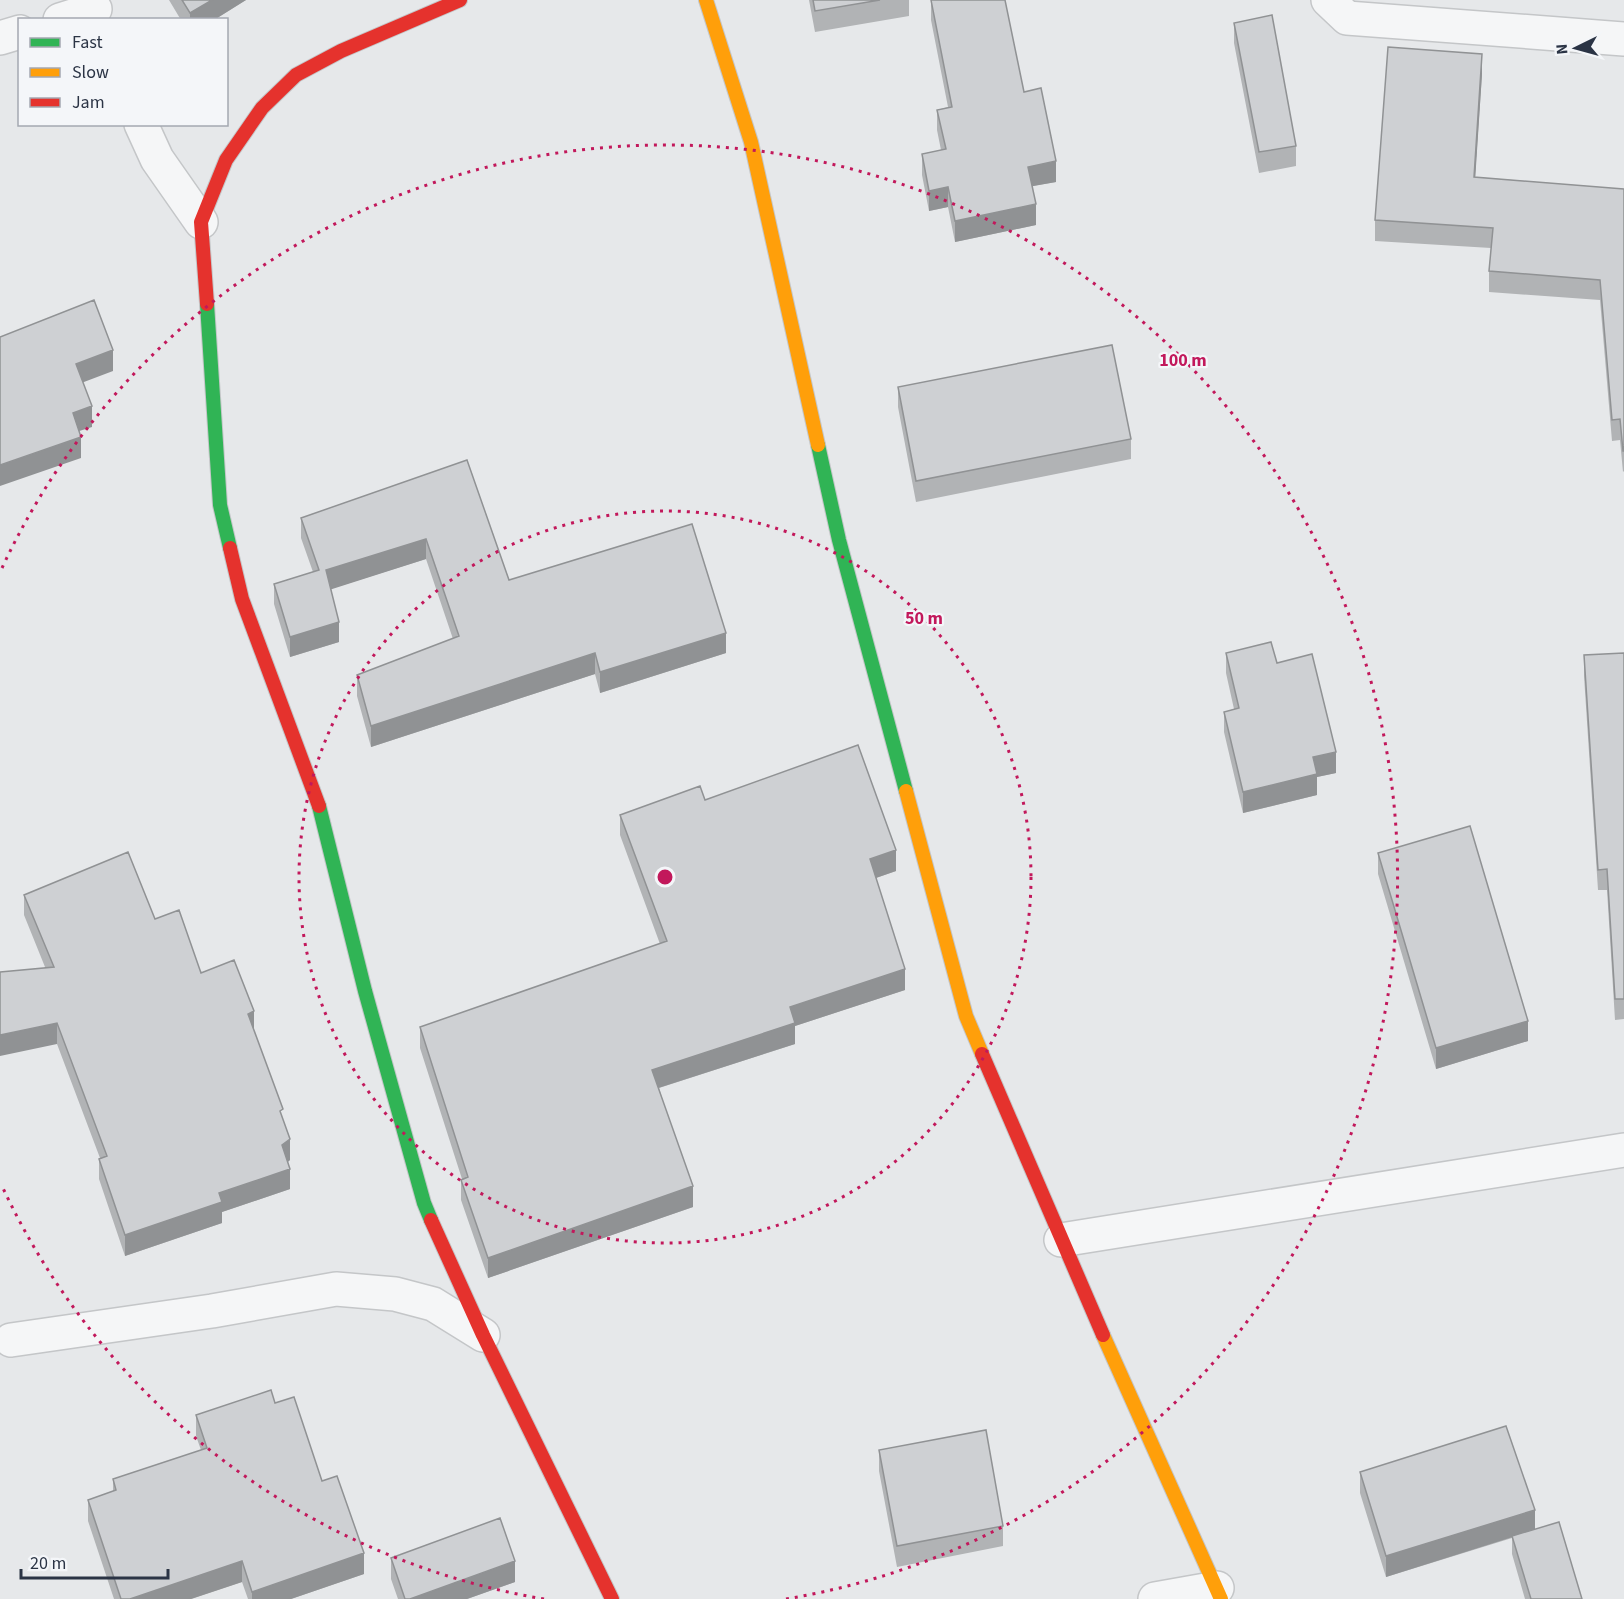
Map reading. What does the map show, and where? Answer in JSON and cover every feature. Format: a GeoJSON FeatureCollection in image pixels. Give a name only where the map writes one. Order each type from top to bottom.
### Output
{"type":"FeatureCollection","features":[{"type":"Feature","properties":{"kind":"street"},"geometry":{"type":"LineString","coordinates":[[460,0],[341,51],[296,75],[262,108],[226,160],[201,222],[220,505],[242,599],[324,820],[365,991],[424,1203],[483,1335],[612,1599]]}},
{"type":"Feature","properties":{"kind":"street"},"geometry":{"type":"LineString","coordinates":[[706,0],[751,142],[839,540],[966,1016],[1061,1240],[1219,1594],[1155,1599]]}},
{"type":"Feature","properties":{"kind":"street"},"geometry":{"type":"LineString","coordinates":[[1328,0],[1347,18],[1624,39]]}},
{"type":"Feature","properties":{"kind":"street"},"geometry":{"type":"LineString","coordinates":[[67,18],[95,10]]}},
{"type":"Feature","properties":{"kind":"street"},"geometry":{"type":"LineString","coordinates":[[0,38],[18,33]]}},
{"type":"Feature","properties":{"kind":"street"},"geometry":{"type":"LineString","coordinates":[[142,126],[157,159],[201,222]]}},
{"type":"Feature","properties":{"kind":"street"},"geometry":{"type":"LineString","coordinates":[[1061,1240],[1624,1150]]}},
{"type":"Feature","properties":{"kind":"street"},"geometry":{"type":"LineString","coordinates":[[11,1340],[212,1311],[336,1289],[395,1294],[433,1304],[483,1335]]}},
{"type":"Feature","properties":{"kind":"building"},"geometry":{"type":"Polygon","coordinates":[[[182,0],[212,0],[190,13],[182,0]]]}},
{"type":"Feature","properties":{"kind":"building"},"geometry":{"type":"Polygon","coordinates":[[[813,0],[880,0],[815,11],[813,0]]]}},
{"type":"Feature","properties":{"kind":"building"},"geometry":{"type":"Polygon","coordinates":[[[931,0],[1005,0],[1024,92],[1041,88],[1056,161],[1028,167],[1036,204],[955,221],[948,187],[929,191],[922,154],[946,149],[937,110],[952,107],[931,0]]]}},
{"type":"Feature","properties":{"kind":"building"},"geometry":{"type":"Polygon","coordinates":[[[1272,15],[1296,146],[1259,152],[1234,23],[1272,15]]]}},
{"type":"Feature","properties":{"kind":"building"},"geometry":{"type":"Polygon","coordinates":[[[1388,47],[1482,54],[1474,177],[1624,189],[1624,451],[1620,419],[1612,420],[1600,280],[1489,271],[1493,228],[1375,220],[1388,47]]]}},
{"type":"Feature","properties":{"kind":"building"},"geometry":{"type":"Polygon","coordinates":[[[94,300],[113,350],[76,364],[92,406],[73,413],[81,437],[0,465],[0,337],[94,300]]]}},
{"type":"Feature","properties":{"kind":"building"},"geometry":{"type":"Polygon","coordinates":[[[1112,345],[1131,439],[916,481],[898,387],[1112,345]]]}},
{"type":"Feature","properties":{"kind":"building"},"geometry":{"type":"Polygon","coordinates":[[[467,460],[509,580],[692,524],[726,633],[600,672],[595,653],[371,726],[357,675],[459,636],[426,539],[326,570],[339,622],[290,637],[274,584],[319,570],[301,518],[467,460]]]}},
{"type":"Feature","properties":{"kind":"building"},"geometry":{"type":"Polygon","coordinates":[[[1271,642],[1277,663],[1312,654],[1336,752],[1313,757],[1317,774],[1243,792],[1224,712],[1239,708],[1226,653],[1271,642]]]}},
{"type":"Feature","properties":{"kind":"building"},"geometry":{"type":"Polygon","coordinates":[[[1624,653],[1624,999],[1615,999],[1607,869],[1598,870],[1584,655],[1624,653]]]}},
{"type":"Feature","properties":{"kind":"building"},"geometry":{"type":"Polygon","coordinates":[[[858,745],[896,850],[870,859],[905,969],[790,1007],[795,1023],[652,1070],[693,1186],[488,1258],[461,1180],[468,1177],[420,1027],[667,941],[620,815],[700,786],[705,800],[858,745]]]}},
{"type":"Feature","properties":{"kind":"building"},"geometry":{"type":"Polygon","coordinates":[[[1470,826],[1528,1021],[1436,1048],[1378,853],[1470,826]]]}},
{"type":"Feature","properties":{"kind":"building"},"geometry":{"type":"Polygon","coordinates":[[[128,852],[155,919],[179,910],[201,973],[234,960],[254,1011],[248,1014],[283,1109],[280,1111],[290,1139],[282,1145],[290,1169],[219,1193],[222,1202],[125,1235],[99,1159],[107,1156],[57,1023],[0,1035],[0,972],[54,967],[24,895],[128,852]]]}},
{"type":"Feature","properties":{"kind":"building"},"geometry":{"type":"Polygon","coordinates":[[[271,1390],[275,1403],[294,1397],[322,1481],[337,1476],[364,1553],[252,1592],[242,1561],[130,1599],[121,1599],[88,1500],[116,1490],[113,1479],[207,1448],[196,1415],[271,1390]]]}},
{"type":"Feature","properties":{"kind":"building"},"geometry":{"type":"Polygon","coordinates":[[[1506,1426],[1535,1510],[1386,1556],[1360,1472],[1506,1426]]]}},
{"type":"Feature","properties":{"kind":"building"},"geometry":{"type":"Polygon","coordinates":[[[986,1430],[1003,1526],[897,1546],[879,1450],[986,1430]]]}},
{"type":"Feature","properties":{"kind":"building"},"geometry":{"type":"Polygon","coordinates":[[[500,1518],[515,1561],[405,1599],[391,1558],[500,1518]]]}},
{"type":"Feature","properties":{"kind":"building"},"geometry":{"type":"Polygon","coordinates":[[[1559,1522],[1582,1599],[1531,1599],[1512,1536],[1559,1522]]]}},
{"type":"Feature","properties":{"kind":"traffic: fast"},"geometry":{"type":"LineString","coordinates":[[207,304],[220,505],[230,548]]}},
{"type":"Feature","properties":{"kind":"traffic: fast"},"geometry":{"type":"LineString","coordinates":[[818,445],[839,540],[906,791]]}},
{"type":"Feature","properties":{"kind":"traffic: fast"},"geometry":{"type":"LineString","coordinates":[[319,806],[365,991],[424,1203],[431,1220]]}},
{"type":"Feature","properties":{"kind":"traffic: slow"},"geometry":{"type":"LineString","coordinates":[[706,0],[751,142],[818,445]]}},
{"type":"Feature","properties":{"kind":"traffic: slow"},"geometry":{"type":"LineString","coordinates":[[906,791],[966,1016],[982,1054]]}},
{"type":"Feature","properties":{"kind":"traffic: slow"},"geometry":{"type":"LineString","coordinates":[[1103,1335],[1221,1599]]}},
{"type":"Feature","properties":{"kind":"traffic: jam"},"geometry":{"type":"LineString","coordinates":[[207,304],[201,222],[226,160],[262,108],[296,75],[341,51],[460,0]]}},
{"type":"Feature","properties":{"kind":"traffic: jam"},"geometry":{"type":"LineString","coordinates":[[230,548],[242,599],[319,806]]}},
{"type":"Feature","properties":{"kind":"traffic: jam"},"geometry":{"type":"LineString","coordinates":[[982,1054],[1103,1335]]}},
{"type":"Feature","properties":{"kind":"traffic: jam"},"geometry":{"type":"LineString","coordinates":[[431,1220],[483,1335],[612,1599]]}}]}
